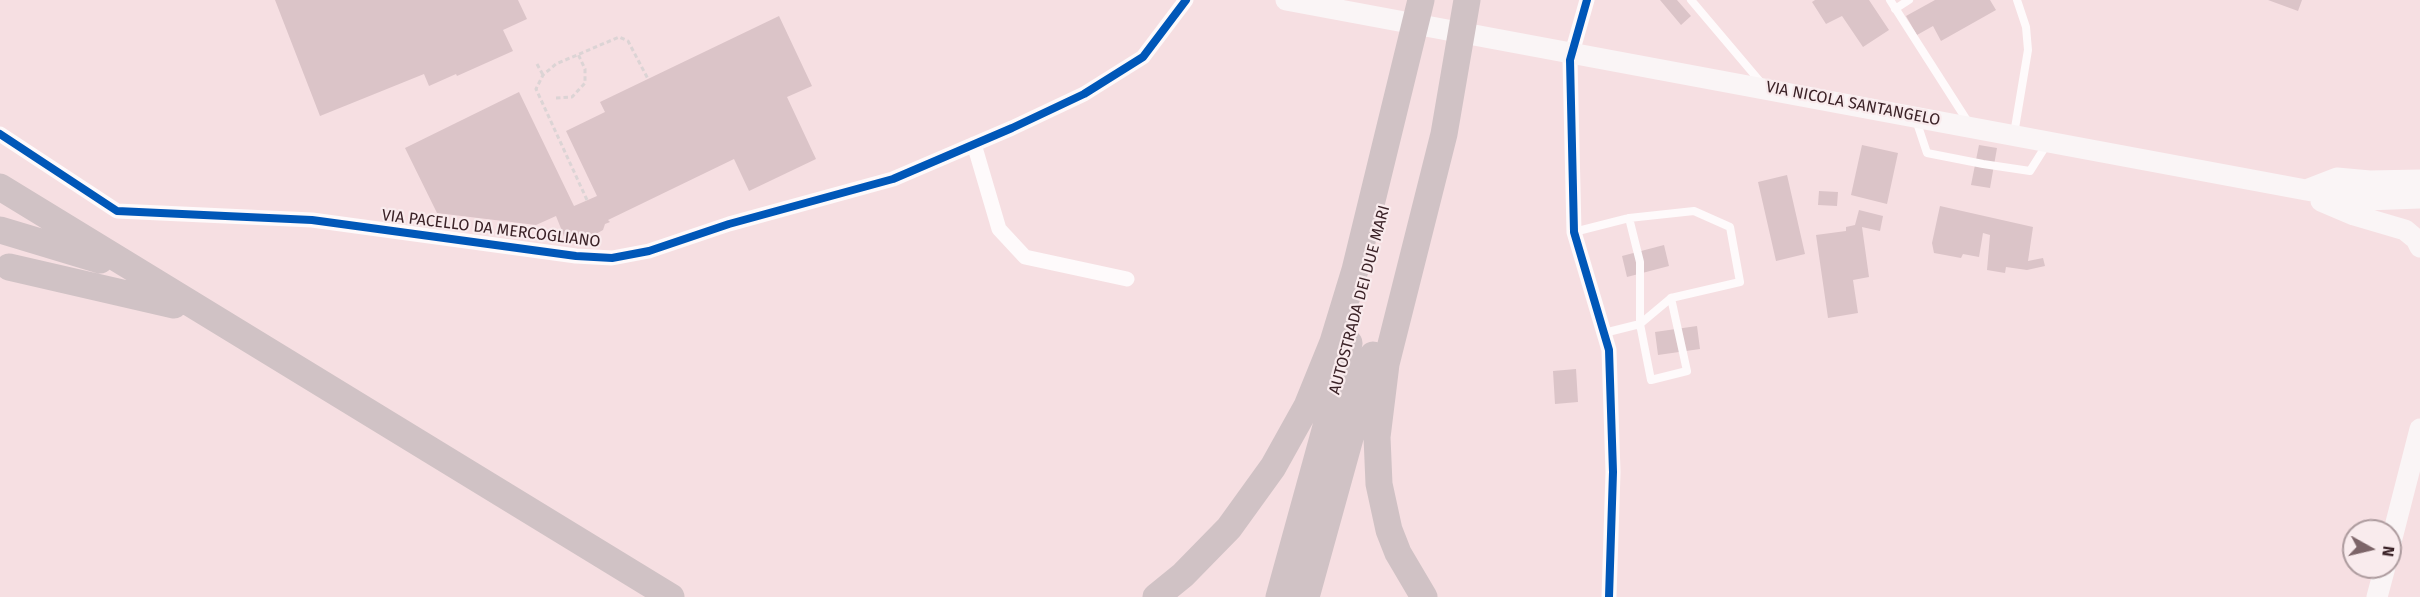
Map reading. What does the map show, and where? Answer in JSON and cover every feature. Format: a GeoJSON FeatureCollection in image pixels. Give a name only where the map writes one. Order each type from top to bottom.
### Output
{"type":"FeatureCollection","features":[{"type":"Feature","properties":{"kind":"highway"},"geometry":{"type":"LineString","coordinates":[[1156,597],[1183,575],[1229,528],[1274,467],[1307,406],[1333,342],[1355,270],[1421,0]]}},
{"type":"Feature","properties":{"kind":"highway","name":"AUTOSTRADA DEI DUE MARI"},"geometry":{"type":"LineString","coordinates":[[1279,597],[1381,221],[1403,128],[1426,0]]}},
{"type":"Feature","properties":{"kind":"highway","name":"AUTOSTRADA DEI DUE MARI"},"geometry":{"type":"LineString","coordinates":[[1306,597],[1413,206],[1430,132],[1453,0]]}},
{"type":"Feature","properties":{"kind":"highway"},"geometry":{"type":"LineString","coordinates":[[1424,597],[1398,554],[1383,508],[1377,462],[1378,428],[1386,364],[1446,123],[1467,0]]}},
{"type":"Feature","properties":{"kind":"highway"},"geometry":{"type":"LineString","coordinates":[[0,187],[671,597]]}},
{"type":"Feature","properties":{"kind":"highway"},"geometry":{"type":"LineString","coordinates":[[0,230],[99,259],[151,280]]}},
{"type":"Feature","properties":{"kind":"highway"},"geometry":{"type":"LineString","coordinates":[[9,267],[162,301],[220,322]]}},
{"type":"Feature","properties":{"kind":"main road","name":"VIA NICOLA SANTANGELO"},"geometry":{"type":"LineString","coordinates":[[1286,0],[2306,190],[2366,200],[2420,198]]}},
{"type":"Feature","properties":{"kind":"main road"},"geometry":{"type":"LineString","coordinates":[[2306,190],[2337,178],[2370,181],[2420,180]]}},
{"type":"Feature","properties":{"kind":"main road"},"geometry":{"type":"LineString","coordinates":[[2306,190],[2320,200],[2354,215],[2405,230],[2416,239],[2420,247]]}},
{"type":"Feature","properties":{"kind":"main road"},"geometry":{"type":"LineString","coordinates":[[2366,200],[2420,225]]}},
{"type":"Feature","properties":{"kind":"main road"},"geometry":{"type":"LineString","coordinates":[[2397,519],[2420,429]]}},
{"type":"Feature","properties":{"kind":"main road"},"geometry":{"type":"LineString","coordinates":[[2377,597],[2382,579]]}},
{"type":"Feature","properties":{"kind":"street","name":"VIA PACELLO DA MERCOGLIANO"},"geometry":{"type":"LineString","coordinates":[[0,134],[117,211],[312,220],[576,256],[612,258],[649,251],[729,224],[893,179],[974,144],[1084,94],[1143,57],[1186,0]]}},
{"type":"Feature","properties":{"kind":"street"},"geometry":{"type":"LineString","coordinates":[[1587,0],[1563,51],[1574,232],[1609,350],[1613,472],[1609,597]]}},
{"type":"Feature","properties":{"kind":"street"},"geometry":{"type":"LineString","coordinates":[[974,144],[999,229],[1025,257],[1128,279]]}},
{"type":"Feature","properties":{"kind":"lane"},"geometry":{"type":"LineString","coordinates":[[1692,0],[1766,88]]}},
{"type":"Feature","properties":{"kind":"lane"},"geometry":{"type":"LineString","coordinates":[[1890,0],[1971,126]]}},
{"type":"Feature","properties":{"kind":"lane"},"geometry":{"type":"LineString","coordinates":[[1895,9],[1909,0]]}},
{"type":"Feature","properties":{"kind":"lane"},"geometry":{"type":"LineString","coordinates":[[2014,134],[2028,50],[2026,27],[2018,0]]}},
{"type":"Feature","properties":{"kind":"lane"},"geometry":{"type":"LineString","coordinates":[[1915,116],[1927,153],[1983,164],[2030,171],[2050,141]]}},
{"type":"Feature","properties":{"kind":"lane"},"geometry":{"type":"LineString","coordinates":[[1574,232],[1629,218],[1694,211],[1730,227],[1740,282],[1671,298],[1640,324],[1604,333]]}},
{"type":"Feature","properties":{"kind":"lane"},"geometry":{"type":"LineString","coordinates":[[1629,218],[1640,262],[1640,324],[1651,380],[1687,371],[1671,298]]}},
{"type":"Feature","properties":{"kind":"path"},"geometry":{"type":"LineString","coordinates":[[587,201],[536,89],[548,68],[623,37],[628,41],[648,79]]}},
{"type":"Feature","properties":{"kind":"path"},"geometry":{"type":"LineString","coordinates":[[555,98],[572,97],[585,83],[585,69],[578,54]]}},
{"type":"Feature","properties":{"kind":"path"},"geometry":{"type":"LineString","coordinates":[[537,64],[543,75]]}},
{"type":"Feature","properties":{"kind":"building"},"geometry":{"type":"Polygon","coordinates":[[[275,0],[518,0],[527,19],[503,30],[513,51],[429,86],[424,74],[320,116],[275,0]]]}},
{"type":"Feature","properties":{"kind":"building"},"geometry":{"type":"Polygon","coordinates":[[[1660,0],[1677,0],[1691,16],[1681,25],[1660,0]]]}},
{"type":"Feature","properties":{"kind":"building"},"geometry":{"type":"Polygon","coordinates":[[[1815,0],[1869,0],[1889,30],[1863,47],[1842,16],[1826,24],[1812,2],[1815,0]]]}},
{"type":"Feature","properties":{"kind":"building"},"geometry":{"type":"Polygon","coordinates":[[[1935,0],[1990,0],[1996,10],[1941,41],[1933,26],[1917,35],[1906,16],[1935,0]]]}},
{"type":"Feature","properties":{"kind":"building"},"geometry":{"type":"Polygon","coordinates":[[[2268,0],[2302,0],[2298,11],[2268,0]]]}},
{"type":"Feature","properties":{"kind":"building"},"geometry":{"type":"Polygon","coordinates":[[[779,16],[812,86],[787,97],[816,159],[749,191],[734,159],[608,220],[610,222],[605,224],[603,230],[594,235],[564,236],[556,216],[536,225],[437,213],[405,148],[519,92],[574,206],[597,196],[566,131],[605,112],[600,102],[779,16]]]}},
{"type":"Feature","properties":{"kind":"building"},"geometry":{"type":"Polygon","coordinates":[[[1862,145],[1898,153],[1887,204],[1851,195],[1862,145]]]}},
{"type":"Feature","properties":{"kind":"building"},"geometry":{"type":"Polygon","coordinates":[[[1979,145],[1997,148],[1990,188],[1971,185],[1979,145]]]}},
{"type":"Feature","properties":{"kind":"building"},"geometry":{"type":"Polygon","coordinates":[[[1787,175],[1805,254],[1776,261],[1758,182],[1787,175]]]}},
{"type":"Feature","properties":{"kind":"building"},"geometry":{"type":"Polygon","coordinates":[[[1819,191],[1838,192],[1837,206],[1818,205],[1819,191]]]}},
{"type":"Feature","properties":{"kind":"building"},"geometry":{"type":"Polygon","coordinates":[[[1940,206],[2033,227],[2028,261],[2043,258],[2045,266],[2027,270],[2006,267],[2005,273],[1987,270],[1990,235],[1983,233],[1979,257],[1963,254],[1961,258],[1934,253],[1932,243],[1940,206]]]}},
{"type":"Feature","properties":{"kind":"building"},"geometry":{"type":"Polygon","coordinates":[[[1859,210],[1883,216],[1880,231],[1862,227],[1869,277],[1853,280],[1858,313],[1828,318],[1816,235],[1846,231],[1846,227],[1855,225],[1859,210]]]}},
{"type":"Feature","properties":{"kind":"building"},"geometry":{"type":"Polygon","coordinates":[[[1664,245],[1669,266],[1627,277],[1622,256],[1664,245]]]}},
{"type":"Feature","properties":{"kind":"building"},"geometry":{"type":"Polygon","coordinates":[[[1697,326],[1700,349],[1658,355],[1655,332],[1697,326]]]}},
{"type":"Feature","properties":{"kind":"building"},"geometry":{"type":"Polygon","coordinates":[[[1576,369],[1578,402],[1555,404],[1553,371],[1576,369]]]}},
{"type":"Feature","properties":{"kind":"cycle path"},"geometry":{"type":"LineString","coordinates":[[0,134],[117,211],[312,220],[576,256],[612,258],[649,251],[729,224],[893,179],[1012,128],[1084,94],[1143,57],[1186,0]]}},
{"type":"Feature","properties":{"kind":"cycle path"},"geometry":{"type":"LineString","coordinates":[[1587,0],[1570,60],[1574,232],[1609,350],[1613,472],[1609,597]]}}]}
